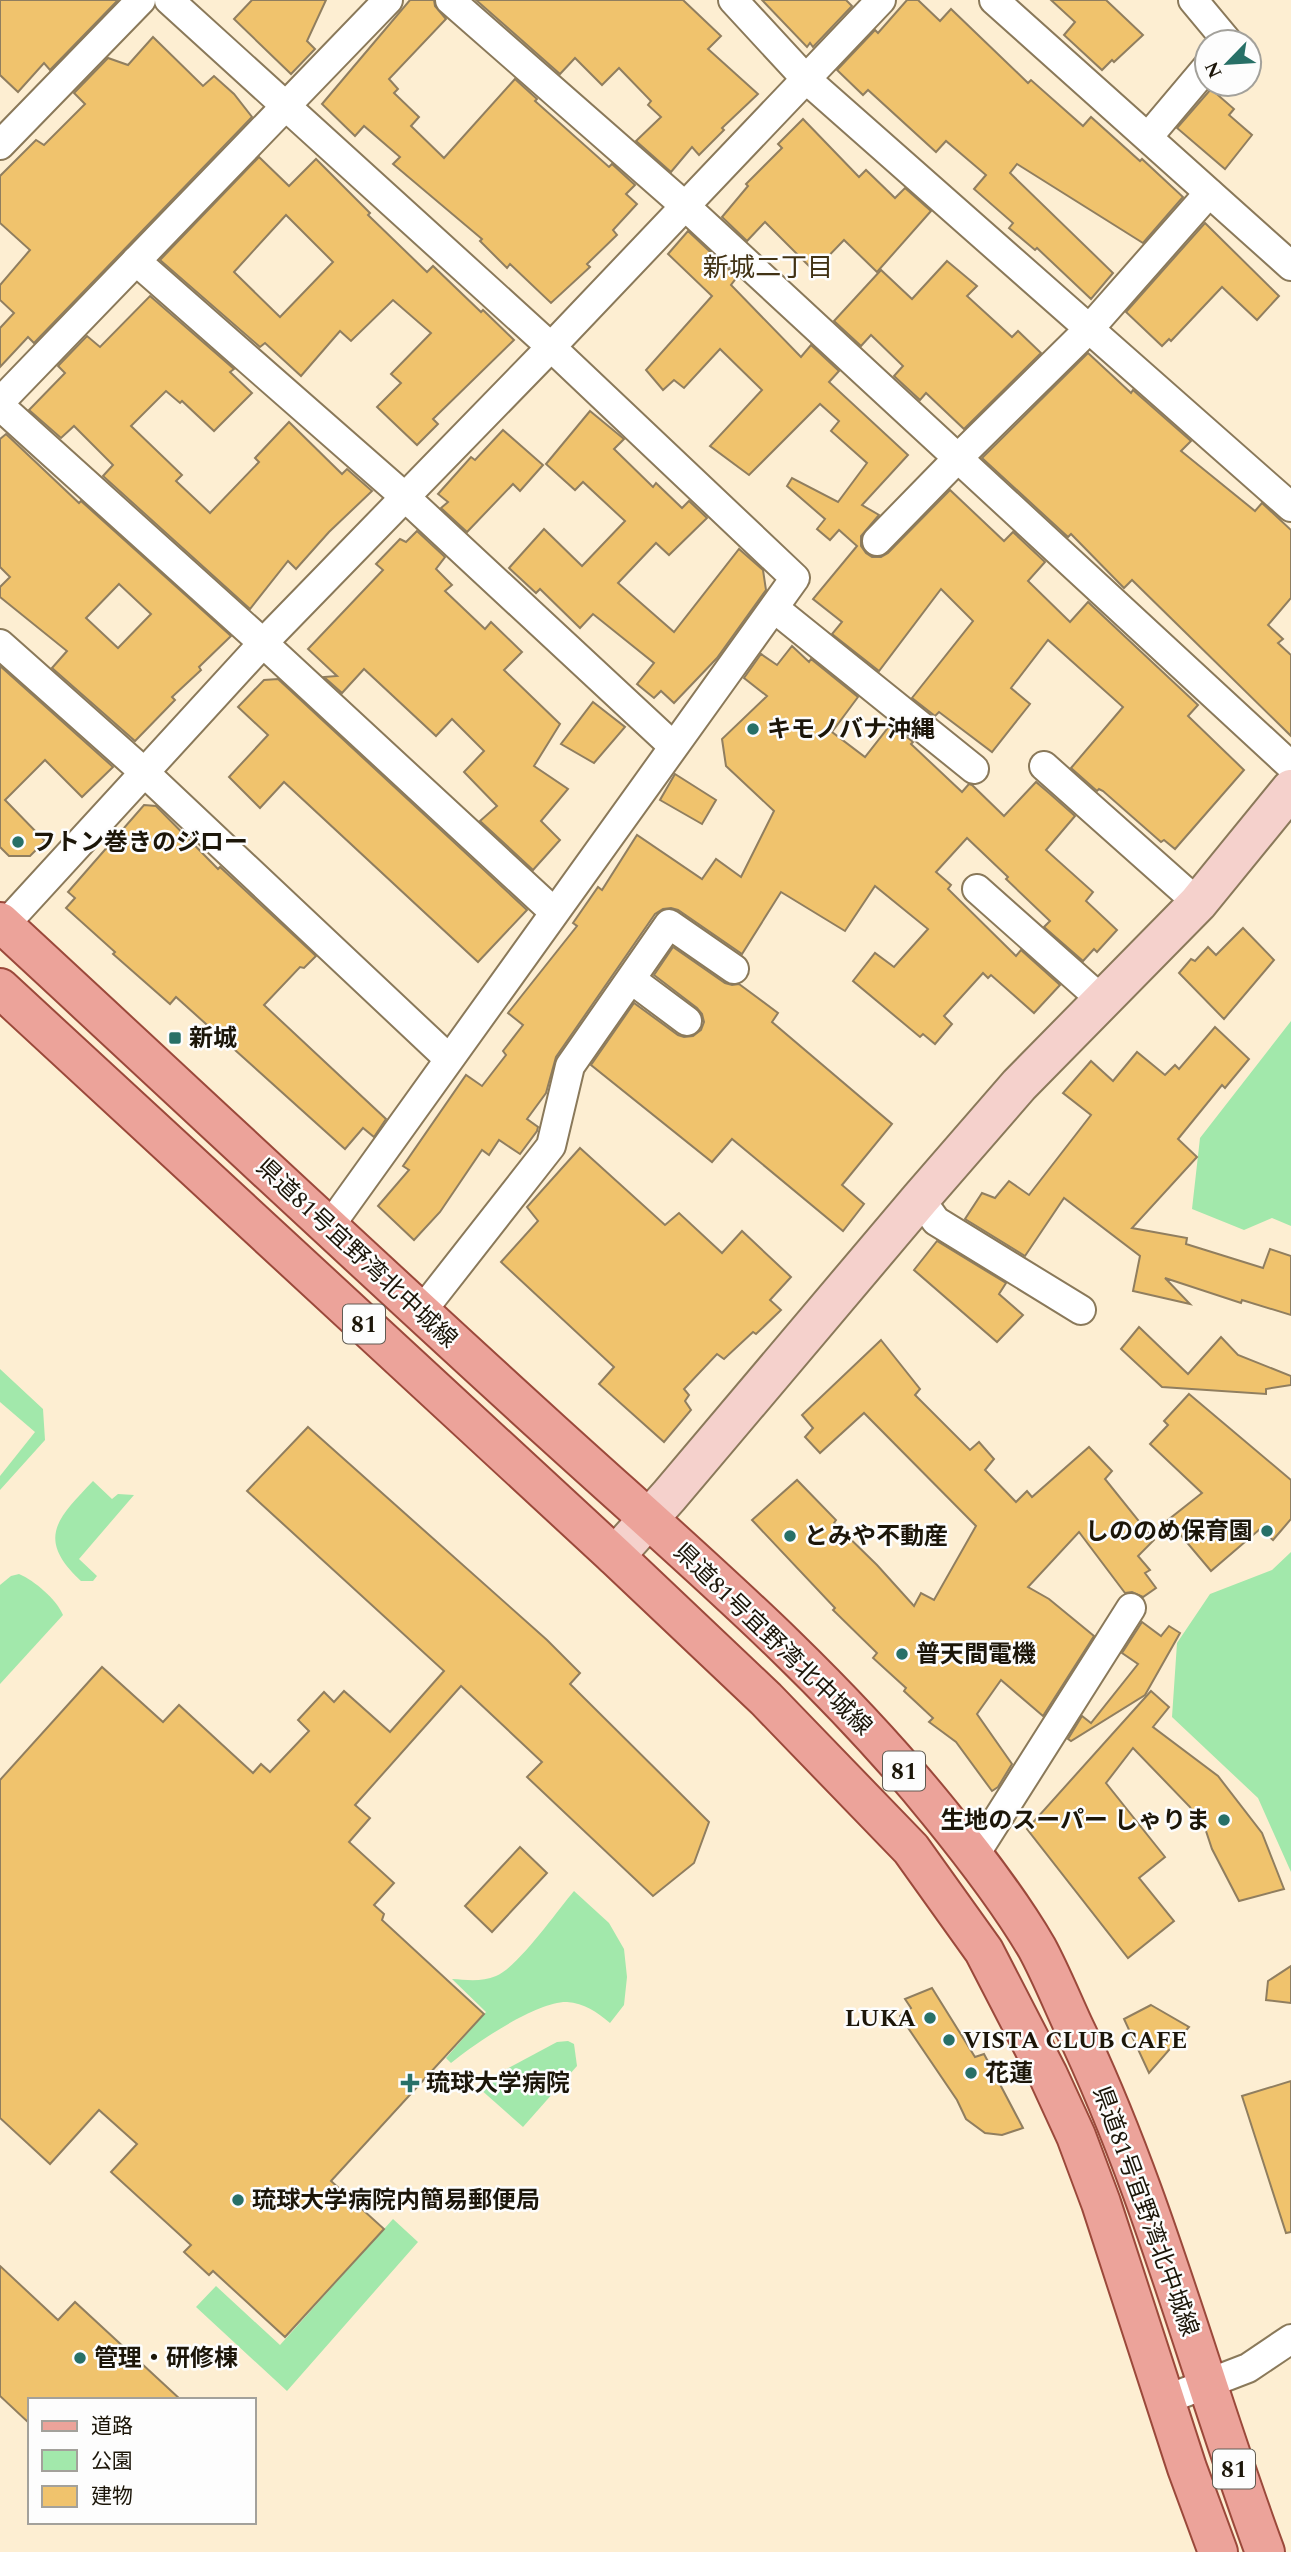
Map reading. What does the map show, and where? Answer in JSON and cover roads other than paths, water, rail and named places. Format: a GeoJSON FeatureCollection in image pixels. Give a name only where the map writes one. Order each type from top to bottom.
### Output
{"type":"FeatureCollection","features":[{"type":"Feature","properties":{"kind":"main road","name":"県道81号宜野湾北中城線"},"geometry":{"type":"LineString","coordinates":[[1,926],[747,1608],[839,1699],[920,1789],[974,1856],[1036,1948],[1096,2073],[1142,2189],[1228,2452],[1265,2552]]}},
{"type":"Feature","properties":{"kind":"main road","name":"県道81号宜野湾北中城線"},"geometry":{"type":"LineString","coordinates":[[0,988],[615,1556],[776,1709],[911,1849],[984,1951],[1076,2136],[1219,2552]]}},
{"type":"Feature","properties":{"kind":"street"},"geometry":{"type":"LineString","coordinates":[[0,145],[141,0]]}},
{"type":"Feature","properties":{"kind":"street"},"geometry":{"type":"LineString","coordinates":[[169,0],[551,347],[795,578],[329,1227]]}},
{"type":"Feature","properties":{"kind":"street"},"geometry":{"type":"LineString","coordinates":[[388,0],[0,404],[554,912]]}},
{"type":"Feature","properties":{"kind":"street"},"geometry":{"type":"LineString","coordinates":[[450,0],[685,206],[1291,766]]}},
{"type":"Feature","properties":{"kind":"street"},"geometry":{"type":"LineString","coordinates":[[733,0],[806,79],[1291,507]]}},
{"type":"Feature","properties":{"kind":"street"},"geometry":{"type":"LineString","coordinates":[[1,926],[263,643],[551,347],[881,0]]}},
{"type":"Feature","properties":{"kind":"street"},"geometry":{"type":"LineString","coordinates":[[994,0],[1291,266]]}},
{"type":"Feature","properties":{"kind":"street"},"geometry":{"type":"LineString","coordinates":[[1193,0],[1216,28]]}},
{"type":"Feature","properties":{"kind":"street"},"geometry":{"type":"LineString","coordinates":[[1147,137],[1193,83]]}},
{"type":"Feature","properties":{"kind":"street"},"geometry":{"type":"LineString","coordinates":[[877,541],[1090,328],[1209,193]]}},
{"type":"Feature","properties":{"kind":"street"},"geometry":{"type":"LineString","coordinates":[[136,261],[405,497],[673,746]]}},
{"type":"Feature","properties":{"kind":"street"},"geometry":{"type":"LineString","coordinates":[[774,608],[974,769]]}},
{"type":"Feature","properties":{"kind":"street"},"geometry":{"type":"LineString","coordinates":[[0,643],[144,772],[449,1059]]}},
{"type":"Feature","properties":{"kind":"street"},"geometry":{"type":"LineString","coordinates":[[1044,766],[1198,902]]}},
{"type":"Feature","properties":{"kind":"street"},"geometry":{"type":"LineString","coordinates":[[615,1556],[649,1520],[1019,1085],[1198,902],[1291,789]]}},
{"type":"Feature","properties":{"kind":"street"},"geometry":{"type":"LineString","coordinates":[[977,889],[1103,1001]]}},
{"type":"Feature","properties":{"kind":"street"},"geometry":{"type":"LineString","coordinates":[[421,1312],[551,1146],[570,1066],[669,924],[734,969]]}},
{"type":"Feature","properties":{"kind":"street"},"geometry":{"type":"LineString","coordinates":[[632,980],[687,1021]]}},
{"type":"Feature","properties":{"kind":"street"},"geometry":{"type":"LineString","coordinates":[[920,1199],[936,1221],[1081,1310]]}},
{"type":"Feature","properties":{"kind":"street"},"geometry":{"type":"LineString","coordinates":[[974,1856],[1131,1608]]}},
{"type":"Feature","properties":{"kind":"street"},"geometry":{"type":"LineString","coordinates":[[1165,2400],[1248,2368],[1291,2339]]}},
{"type":"Feature","properties":{"kind":"place","name":"キモノバナ沖縄"},"geometry":{"type":"Point","coordinates":[753,729]}},
{"type":"Feature","properties":{"kind":"place","name":"フトン巻きのジロー"},"geometry":{"type":"Point","coordinates":[18,842]}},
{"type":"Feature","properties":{"kind":"place","name":"新城"},"geometry":{"type":"Point","coordinates":[175,1038]}},
{"type":"Feature","properties":{"kind":"place","name":"しののめ保育園"},"geometry":{"type":"Point","coordinates":[1267,1531]}},
{"type":"Feature","properties":{"kind":"place","name":"とみや不動産"},"geometry":{"type":"Point","coordinates":[790,1536]}},
{"type":"Feature","properties":{"kind":"place","name":"普天間電機"},"geometry":{"type":"Point","coordinates":[902,1654]}},
{"type":"Feature","properties":{"kind":"place","name":"生地のスーパー しゃりま"},"geometry":{"type":"Point","coordinates":[1224,1820]}},
{"type":"Feature","properties":{"kind":"place","name":"LUKA"},"geometry":{"type":"Point","coordinates":[930,2018]}},
{"type":"Feature","properties":{"kind":"place","name":"VISTA CLUB CAFE"},"geometry":{"type":"Point","coordinates":[949,2040]}},
{"type":"Feature","properties":{"kind":"place","name":"花蓮"},"geometry":{"type":"Point","coordinates":[971,2073]}},
{"type":"Feature","properties":{"kind":"place","name":"琉球大学病院"},"geometry":{"type":"Point","coordinates":[410,2083]}},
{"type":"Feature","properties":{"kind":"place","name":"琉球大学病院内簡易郵便局"},"geometry":{"type":"Point","coordinates":[238,2200]}},
{"type":"Feature","properties":{"kind":"place","name":"管理・研修棟"},"geometry":{"type":"Point","coordinates":[80,2358]}},
{"type":"Feature","properties":{"kind":"district","name":"新城二丁目"},"geometry":{"type":"Point","coordinates":[768,267]}}]}
